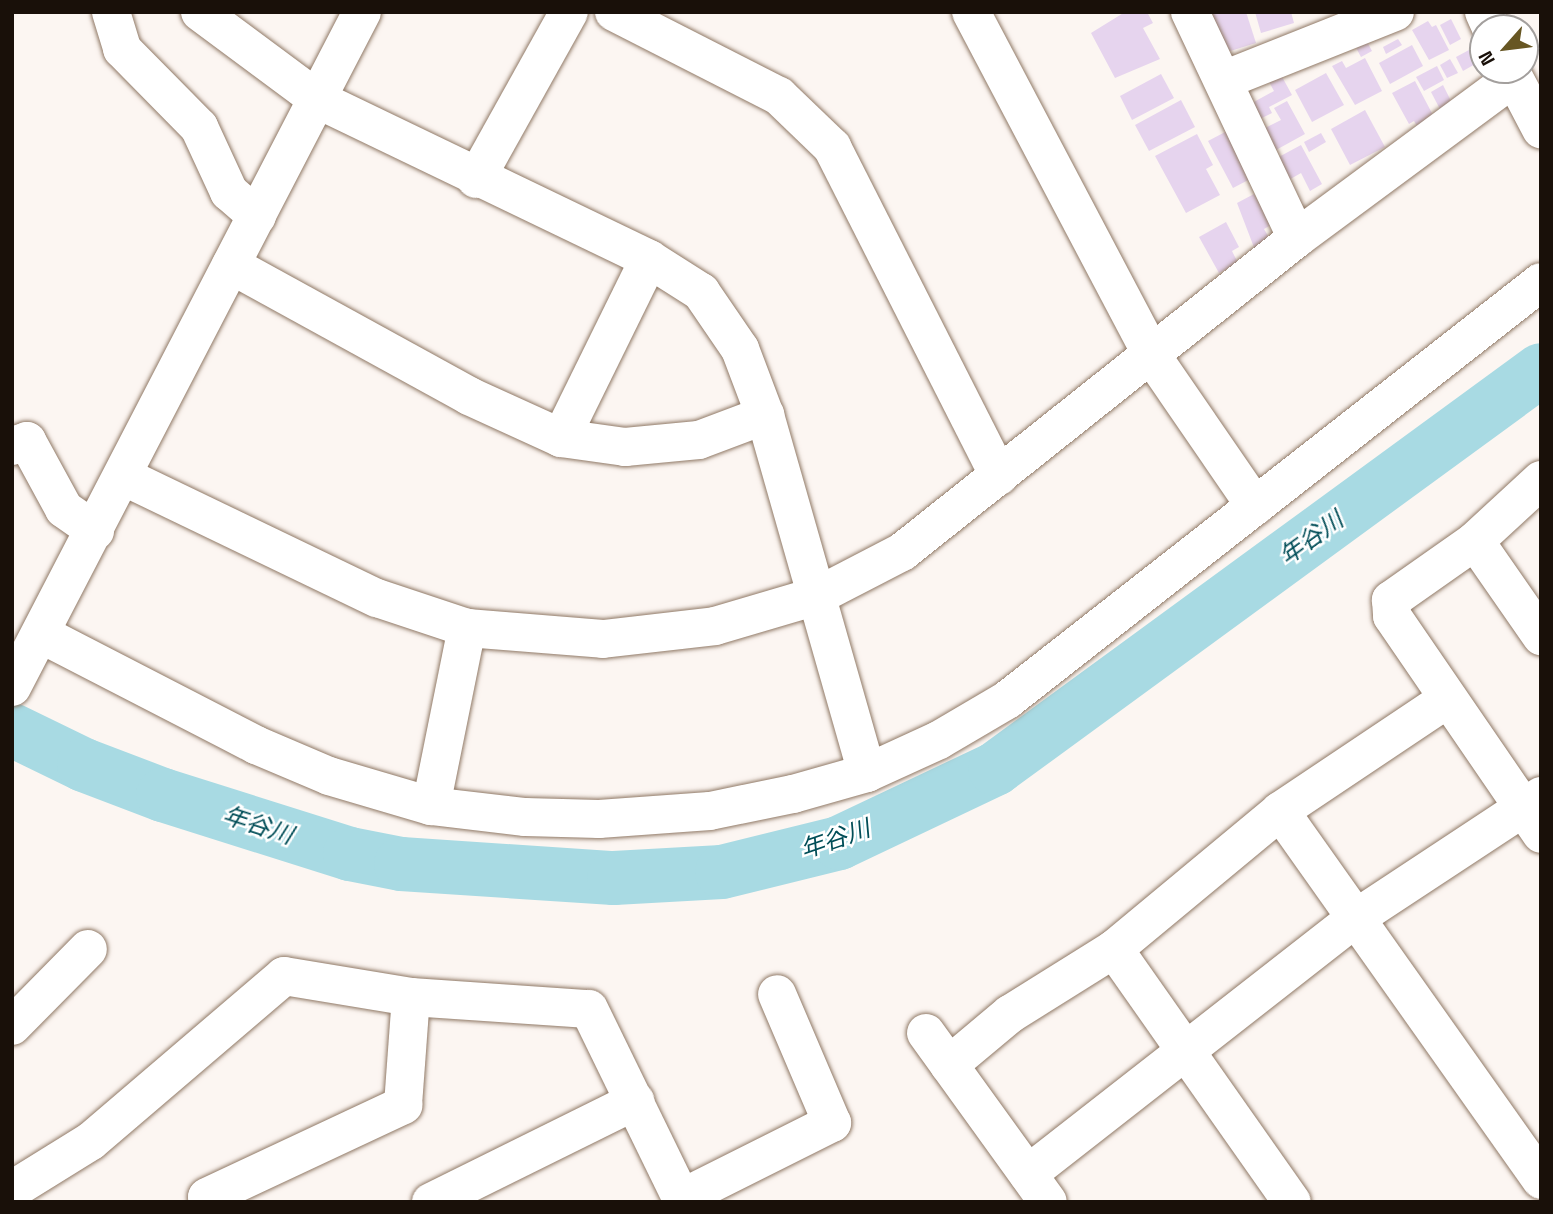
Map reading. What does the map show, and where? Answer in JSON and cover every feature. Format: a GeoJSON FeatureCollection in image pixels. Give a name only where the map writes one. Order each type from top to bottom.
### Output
{"type":"FeatureCollection","features":[{"type":"Feature","properties":{"kind":"street"},"geometry":{"type":"LineString","coordinates":[[111,12],[122,49],[200,127],[229,192],[257,216]]}},
{"type":"Feature","properties":{"kind":"street"},"geometry":{"type":"LineString","coordinates":[[200,12],[317,99],[477,179],[649,259],[701,292],[740,349],[765,415],[867,773]]}},
{"type":"Feature","properties":{"kind":"street"},"geometry":{"type":"LineString","coordinates":[[362,12],[123,476],[21,665],[256,745],[330,776],[430,806],[525,817],[640,816],[709,811],[867,773],[939,740],[1007,700],[1541,282]]}},
{"type":"Feature","properties":{"kind":"street"},"geometry":{"type":"LineString","coordinates":[[477,179],[569,12]]}},
{"type":"Feature","properties":{"kind":"street"},"geometry":{"type":"LineString","coordinates":[[614,12],[779,96],[832,148],[999,476]]}},
{"type":"Feature","properties":{"kind":"street"},"geometry":{"type":"LineString","coordinates":[[971,12],[1152,356],[1255,506]]}},
{"type":"Feature","properties":{"kind":"street"},"geometry":{"type":"LineString","coordinates":[[1190,12],[1297,238]]}},
{"type":"Feature","properties":{"kind":"street"},"geometry":{"type":"LineString","coordinates":[[1224,80],[1395,12]]}},
{"type":"Feature","properties":{"kind":"street"},"geometry":{"type":"LineString","coordinates":[[123,476],[377,598],[467,628],[603,639],[715,626],[817,596],[902,552],[1152,356],[1297,238],[1498,84]]}},
{"type":"Feature","properties":{"kind":"street"},"geometry":{"type":"LineString","coordinates":[[1516,84],[1541,129]]}},
{"type":"Feature","properties":{"kind":"street"},"geometry":{"type":"LineString","coordinates":[[561,438],[649,259]]}},
{"type":"Feature","properties":{"kind":"street"},"geometry":{"type":"LineString","coordinates":[[231,265],[469,397],[561,438],[625,446],[699,440],[765,415]]}},
{"type":"Feature","properties":{"kind":"street"},"geometry":{"type":"LineString","coordinates":[[12,446],[27,441],[64,509],[94,531]]}},
{"type":"Feature","properties":{"kind":"street"},"geometry":{"type":"LineString","coordinates":[[926,1033],[1038,1188],[1185,1051],[1356,918],[1535,812],[1447,699],[1392,616],[1391,600],[1475,541],[1541,480]]}},
{"type":"Feature","properties":{"kind":"street"},"geometry":{"type":"LineString","coordinates":[[1475,541],[1541,636]]}},
{"type":"Feature","properties":{"kind":"street"},"geometry":{"type":"LineString","coordinates":[[430,806],[467,628]]}},
{"type":"Feature","properties":{"kind":"street"},"geometry":{"type":"LineString","coordinates":[[949,1065],[1010,1014],[1114,949],[1280,811],[1447,699]]}},
{"type":"Feature","properties":{"kind":"street"},"geometry":{"type":"LineString","coordinates":[[1280,811],[1541,1180]]}},
{"type":"Feature","properties":{"kind":"street"},"geometry":{"type":"LineString","coordinates":[[12,1026],[88,949]]}},
{"type":"Feature","properties":{"kind":"street"},"geometry":{"type":"LineString","coordinates":[[1114,949],[1292,1202]]}},
{"type":"Feature","properties":{"kind":"street"},"geometry":{"type":"LineString","coordinates":[[12,1190],[91,1140],[284,976],[411,997],[589,1009],[682,1200],[832,1123],[777,994]]}},
{"type":"Feature","properties":{"kind":"street"},"geometry":{"type":"LineString","coordinates":[[209,1202],[207,1197],[403,1105],[411,997]]}},
{"type":"Feature","properties":{"kind":"street"},"geometry":{"type":"LineString","coordinates":[[431,1202],[635,1101]]}},
{"type":"Feature","properties":{"kind":"street"},"geometry":{"type":"LineString","coordinates":[[1528,1202],[1541,1193]]}},
{"type":"Feature","properties":{"kind":"building"},"geometry":{"type":"Polygon","coordinates":[[[1125,12],[1147,12],[1153,23],[1143,28],[1160,59],[1115,78],[1091,33],[1125,12]]]}},
{"type":"Feature","properties":{"kind":"building"},"geometry":{"type":"Polygon","coordinates":[[[1212,12],[1246,12],[1256,43],[1224,53],[1212,12]]]}},
{"type":"Feature","properties":{"kind":"building"},"geometry":{"type":"Polygon","coordinates":[[[1255,12],[1291,12],[1294,23],[1261,33],[1255,12]]]}},
{"type":"Feature","properties":{"kind":"building"},"geometry":{"type":"Polygon","coordinates":[[[1451,19],[1461,39],[1450,45],[1440,25],[1451,19]]]}},
{"type":"Feature","properties":{"kind":"building"},"geometry":{"type":"Polygon","coordinates":[[[1428,21],[1432,27],[1436,25],[1449,50],[1429,60],[1412,30],[1428,21]]]}},
{"type":"Feature","properties":{"kind":"building"},"geometry":{"type":"Polygon","coordinates":[[[1365,38],[1372,51],[1361,57],[1354,44],[1365,38]]]}},
{"type":"Feature","properties":{"kind":"building"},"geometry":{"type":"Polygon","coordinates":[[[1398,39],[1402,45],[1386,54],[1383,47],[1398,39]]]}},
{"type":"Feature","properties":{"kind":"building"},"geometry":{"type":"Polygon","coordinates":[[[1412,45],[1423,66],[1390,84],[1379,63],[1412,45]]]}},
{"type":"Feature","properties":{"kind":"building"},"geometry":{"type":"Polygon","coordinates":[[[1469,50],[1469,68],[1463,71],[1456,57],[1469,50]]]}},
{"type":"Feature","properties":{"kind":"building"},"geometry":{"type":"Polygon","coordinates":[[[1365,58],[1382,91],[1355,105],[1332,66],[1342,61],[1346,68],[1365,58]]]}},
{"type":"Feature","properties":{"kind":"building"},"geometry":{"type":"Polygon","coordinates":[[[1450,59],[1458,73],[1447,78],[1440,65],[1450,59]]]}},
{"type":"Feature","properties":{"kind":"building"},"geometry":{"type":"Polygon","coordinates":[[[1437,66],[1444,80],[1424,91],[1416,77],[1437,66]]]}},
{"type":"Feature","properties":{"kind":"building"},"geometry":{"type":"Polygon","coordinates":[[[1280,73],[1292,95],[1269,107],[1272,113],[1260,119],[1252,103],[1274,91],[1268,80],[1280,73]]]}},
{"type":"Feature","properties":{"kind":"building"},"geometry":{"type":"Polygon","coordinates":[[[1326,73],[1344,105],[1312,122],[1295,90],[1326,73]]]}},
{"type":"Feature","properties":{"kind":"building"},"geometry":{"type":"Polygon","coordinates":[[[1161,74],[1174,98],[1132,120],[1120,96],[1161,74]]]}},
{"type":"Feature","properties":{"kind":"building"},"geometry":{"type":"Polygon","coordinates":[[[1415,81],[1434,117],[1417,126],[1414,121],[1409,124],[1392,93],[1415,81]]]}},
{"type":"Feature","properties":{"kind":"building"},"geometry":{"type":"Polygon","coordinates":[[[1443,85],[1454,107],[1442,113],[1431,92],[1443,85]]]}},
{"type":"Feature","properties":{"kind":"building"},"geometry":{"type":"Polygon","coordinates":[[[1181,100],[1195,127],[1149,151],[1135,125],[1181,100]]]}},
{"type":"Feature","properties":{"kind":"building"},"geometry":{"type":"Polygon","coordinates":[[[1287,101],[1305,134],[1276,150],[1265,128],[1281,120],[1274,108],[1287,101]]]}},
{"type":"Feature","properties":{"kind":"building"},"geometry":{"type":"Polygon","coordinates":[[[1365,110],[1385,147],[1350,165],[1331,129],[1365,110]]]}},
{"type":"Feature","properties":{"kind":"building"},"geometry":{"type":"Polygon","coordinates":[[[1229,130],[1254,177],[1233,188],[1208,141],[1229,130]]]}},
{"type":"Feature","properties":{"kind":"building"},"geometry":{"type":"Polygon","coordinates":[[[1321,133],[1326,142],[1309,152],[1304,142],[1321,133]]]}},
{"type":"Feature","properties":{"kind":"building"},"geometry":{"type":"Polygon","coordinates":[[[1197,134],[1213,165],[1206,169],[1220,195],[1186,213],[1155,156],[1197,134]]]}},
{"type":"Feature","properties":{"kind":"building"},"geometry":{"type":"Polygon","coordinates":[[[1301,145],[1322,184],[1310,191],[1301,173],[1287,181],[1275,159],[1301,145]]]}},
{"type":"Feature","properties":{"kind":"building"},"geometry":{"type":"Polygon","coordinates":[[[1254,194],[1271,225],[1264,229],[1271,241],[1255,250],[1237,203],[1254,194]]]}},
{"type":"Feature","properties":{"kind":"building"},"geometry":{"type":"Polygon","coordinates":[[[1226,222],[1239,247],[1232,251],[1238,263],[1219,273],[1199,237],[1226,222]]]}},
{"type":"Feature","properties":{"kind":"waterway","name":"年谷川"},"geometry":{"type":"LineString","coordinates":[[12,730],[84,765],[163,795],[350,854],[401,864],[614,878],[722,872],[839,843],[995,769],[1541,370]]}}]}
